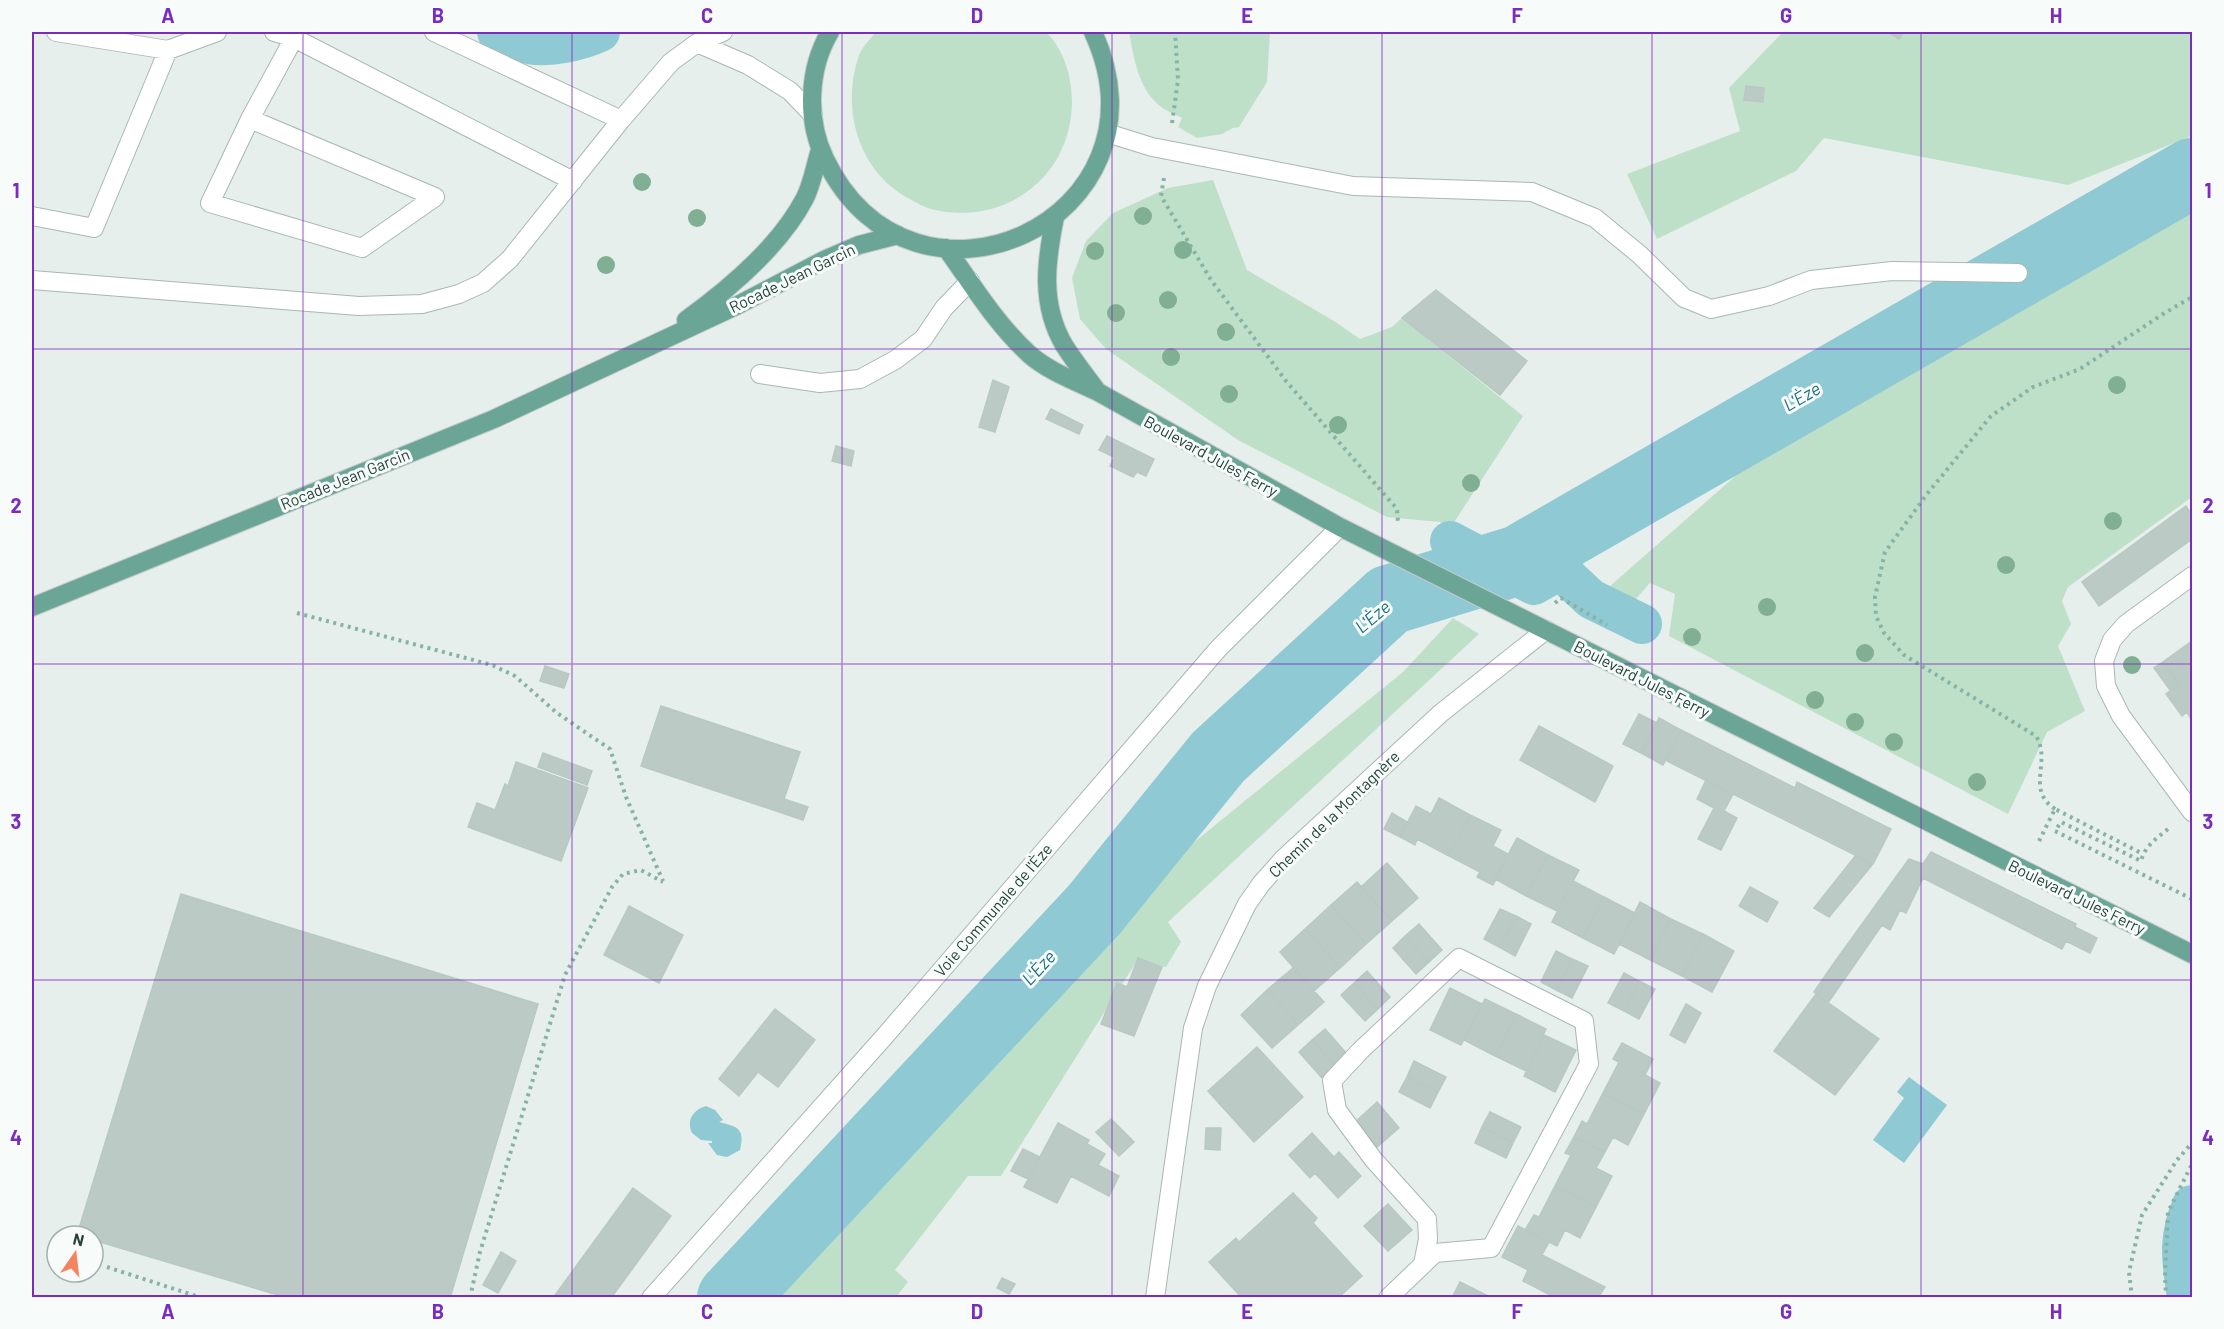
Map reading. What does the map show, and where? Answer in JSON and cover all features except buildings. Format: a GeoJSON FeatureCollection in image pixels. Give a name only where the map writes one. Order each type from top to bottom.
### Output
{"type":"FeatureCollection","features":[{"type":"Feature","properties":{"kind":"main road"},"geometry":{"type":"LineString","coordinates":[[830,32],[817,62],[812,88],[813,115],[820,150],[833,176],[850,200],[872,220],[897,235],[921,244],[975,249],[1004,243],[1031,232],[1055,217],[1084,186],[1099,159],[1107,133],[1110,100],[1103,54],[1093,32]]}},
{"type":"Feature","properties":{"kind":"main road","name":"Rocade Jean Garcin"},"geometry":{"type":"LineString","coordinates":[[656,342],[726,291],[789,226],[806,196],[820,150]]}},
{"type":"Feature","properties":{"kind":"main road","name":"Boulevard Jules Ferry"},"geometry":{"type":"LineString","coordinates":[[1055,217],[1048,252],[1046,277],[1048,302],[1064,344],[1098,392]]}},
{"type":"Feature","properties":{"kind":"main road","name":"Rocade Jean Garcin"},"geometry":{"type":"LineString","coordinates":[[32,607],[494,419],[738,305],[832,256],[859,245],[897,235]]}},
{"type":"Feature","properties":{"kind":"main road","name":"Boulevard Jules Ferry"},"geometry":{"type":"LineString","coordinates":[[946,248],[996,319],[1030,355],[1066,377],[1098,392],[1340,527],[2193,954]]}},
{"type":"Feature","properties":{"kind":"street"},"geometry":{"type":"LineString","coordinates":[[56,32],[168,50],[218,32]]}},
{"type":"Feature","properties":{"kind":"street"},"geometry":{"type":"LineString","coordinates":[[274,32],[294,38],[573,181]]}},
{"type":"Feature","properties":{"kind":"street"},"geometry":{"type":"LineString","coordinates":[[435,32],[621,120]]}},
{"type":"Feature","properties":{"kind":"street"},"geometry":{"type":"LineString","coordinates":[[32,280],[359,306],[422,304],[459,294],[483,283],[510,260],[670,62],[698,43],[723,32]]}},
{"type":"Feature","properties":{"kind":"street"},"geometry":{"type":"LineString","coordinates":[[250,119],[435,197],[362,248],[210,203],[250,119],[294,38]]}},
{"type":"Feature","properties":{"kind":"street"},"geometry":{"type":"LineString","coordinates":[[698,43],[748,65],[790,91],[813,115]]}},
{"type":"Feature","properties":{"kind":"street"},"geometry":{"type":"LineString","coordinates":[[32,216],[94,228],[168,50]]}},
{"type":"Feature","properties":{"kind":"street"},"geometry":{"type":"LineString","coordinates":[[1107,133],[1152,147],[1353,186],[1532,192],[1595,218],[1640,255],[1684,298],[1711,309],[1769,296],[1811,280],[1892,271],[2018,273]]}},
{"type":"Feature","properties":{"kind":"street"},"geometry":{"type":"LineString","coordinates":[[760,374],[820,383],[860,380],[895,360],[923,339],[944,308],[970,281]]}},
{"type":"Feature","properties":{"kind":"street","name":"Voie Communale de l'Èze"},"geometry":{"type":"LineString","coordinates":[[651,1298],[884,1037],[1218,649],[1340,527]]}},
{"type":"Feature","properties":{"kind":"street"},"geometry":{"type":"LineString","coordinates":[[2192,812],[2121,716],[2106,686],[2104,661],[2112,640],[2126,624],[2193,576]]}},
{"type":"Feature","properties":{"kind":"street","name":"Chemin de la Montagnère"},"geometry":{"type":"LineString","coordinates":[[1155,1298],[1193,1029],[1207,986],[1247,904],[1284,858],[1424,729],[1546,630]]}},
{"type":"Feature","properties":{"kind":"street"},"geometry":{"type":"LineString","coordinates":[[1388,1298],[1429,1258],[1491,1248],[1589,1064],[1584,1021],[1459,958],[1360,1050],[1332,1081],[1336,1110],[1373,1159],[1427,1219],[1429,1258]]}},
{"type":"Feature","properties":{"kind":"path"},"geometry":{"type":"LineString","coordinates":[[1172,119],[1178,80],[1175,32]]}},
{"type":"Feature","properties":{"kind":"path"},"geometry":{"type":"LineString","coordinates":[[1161,196],[1211,280],[1280,371],[1396,508],[1399,530]]}},
{"type":"Feature","properties":{"kind":"path"},"geometry":{"type":"LineString","coordinates":[[2142,854],[2046,803],[2039,779],[2043,755],[2036,736],[1904,655],[1884,633],[1876,615],[1875,597],[1885,552],[1927,494],[1991,416],[2033,387],[2080,369],[2193,297]]}},
{"type":"Feature","properties":{"kind":"path"},"geometry":{"type":"LineString","coordinates":[[297,613],[492,665],[515,676],[557,713],[610,749],[626,797],[663,882],[641,870],[623,874],[612,887],[565,975],[480,1252],[470,1298]]}},
{"type":"Feature","properties":{"kind":"path"},"geometry":{"type":"LineString","coordinates":[[2039,841],[2055,809]]}},
{"type":"Feature","properties":{"kind":"path"},"geometry":{"type":"LineString","coordinates":[[2192,812],[2150,843],[2142,854],[2141,861],[2061,822],[2055,831],[2193,899]]}},
{"type":"Feature","properties":{"kind":"path"},"geometry":{"type":"LineString","coordinates":[[2132,1298],[2129,1272],[2142,1215],[2177,1160],[2193,1143]]}},
{"type":"Feature","properties":{"kind":"path"},"geometry":{"type":"LineString","coordinates":[[2166,1298],[2168,1212],[2193,1164]]}},
{"type":"Feature","properties":{"kind":"path"},"geometry":{"type":"LineString","coordinates":[[107,1267],[202,1298]]}},
{"type":"Feature","properties":{"kind":"green space"},"geometry":{"type":"Polygon","coordinates":[[[876,32],[1046,32],[1059,50],[1068,71],[1072,105],[1065,141],[1055,162],[1041,180],[1023,195],[1002,205],[980,211],[956,213],[931,209],[892,188],[867,157],[858,138],[854,119],[853,78],[858,58],[863,47],[876,32]]]}},
{"type":"Feature","properties":{"kind":"green space"},"geometry":{"type":"Polygon","coordinates":[[[1129,32],[1270,32],[1267,82],[1239,127],[1222,134],[1197,138],[1178,127],[1182,118],[1160,106],[1147,90],[1138,72],[1129,32]]]}},
{"type":"Feature","properties":{"kind":"green space"},"geometry":{"type":"Polygon","coordinates":[[[1783,32],[2192,32],[2192,136],[2068,185],[1824,138],[1796,171],[1657,239],[1627,174],[1740,131],[1729,88],[1783,32]]]}},
{"type":"Feature","properties":{"kind":"green space"},"geometry":{"type":"Polygon","coordinates":[[[1213,180],[1247,270],[1334,321],[1360,339],[1392,327],[1402,318],[1523,416],[1451,527],[1440,522],[1387,517],[1238,440],[1106,349],[1080,319],[1072,278],[1086,241],[1113,213],[1168,188],[1213,180]]]}},
{"type":"Feature","properties":{"kind":"green space"},"geometry":{"type":"Polygon","coordinates":[[[2192,210],[2192,497],[2068,587],[2062,601],[2071,624],[2058,646],[2085,711],[2047,732],[2008,814],[1669,636],[1675,594],[1650,583],[1634,601],[1610,586],[1756,458],[1981,327],[2192,210]]]}},
{"type":"Feature","properties":{"kind":"green space"},"geometry":{"type":"Polygon","coordinates":[[[1453,618],[1479,634],[1168,922],[1181,942],[1166,967],[1138,959],[1001,1176],[968,1176],[895,1270],[908,1282],[896,1297],[745,1298],[1107,913],[1403,672],[1453,618]]]}},
{"type":"Feature","properties":{"kind":"water"},"geometry":{"type":"Polygon","coordinates":[[[1909,1077],[1947,1105],[1904,1163],[1873,1140],[1904,1098],[1897,1092],[1909,1077]]]}},
{"type":"Feature","properties":{"kind":"water"},"geometry":{"type":"Polygon","coordinates":[[[706,1106],[715,1110],[723,1120],[719,1122],[735,1127],[741,1133],[740,1150],[727,1157],[717,1155],[708,1143],[712,1141],[701,1140],[692,1133],[690,1120],[692,1116],[697,1110],[706,1106]]]}},
{"type":"Feature","properties":{"kind":"waterway"},"geometry":{"type":"LineString","coordinates":[[497,32],[525,43],[537,45],[575,41],[600,32]]}},
{"type":"Feature","properties":{"kind":"waterway","name":"L'Èze"},"geometry":{"type":"LineString","coordinates":[[732,1298],[1094,910],[1218,757],[1389,600],[1519,560],[2192,173]]}},
{"type":"Feature","properties":{"kind":"waterway"},"geometry":{"type":"LineString","coordinates":[[1450,541],[1534,585],[1560,570],[1591,599],[1642,624]]}},
{"type":"Feature","properties":{"kind":"waterway"},"geometry":{"type":"LineString","coordinates":[[2187,1298],[2182,1251],[2184,1229],[2192,1205]]}}]}
